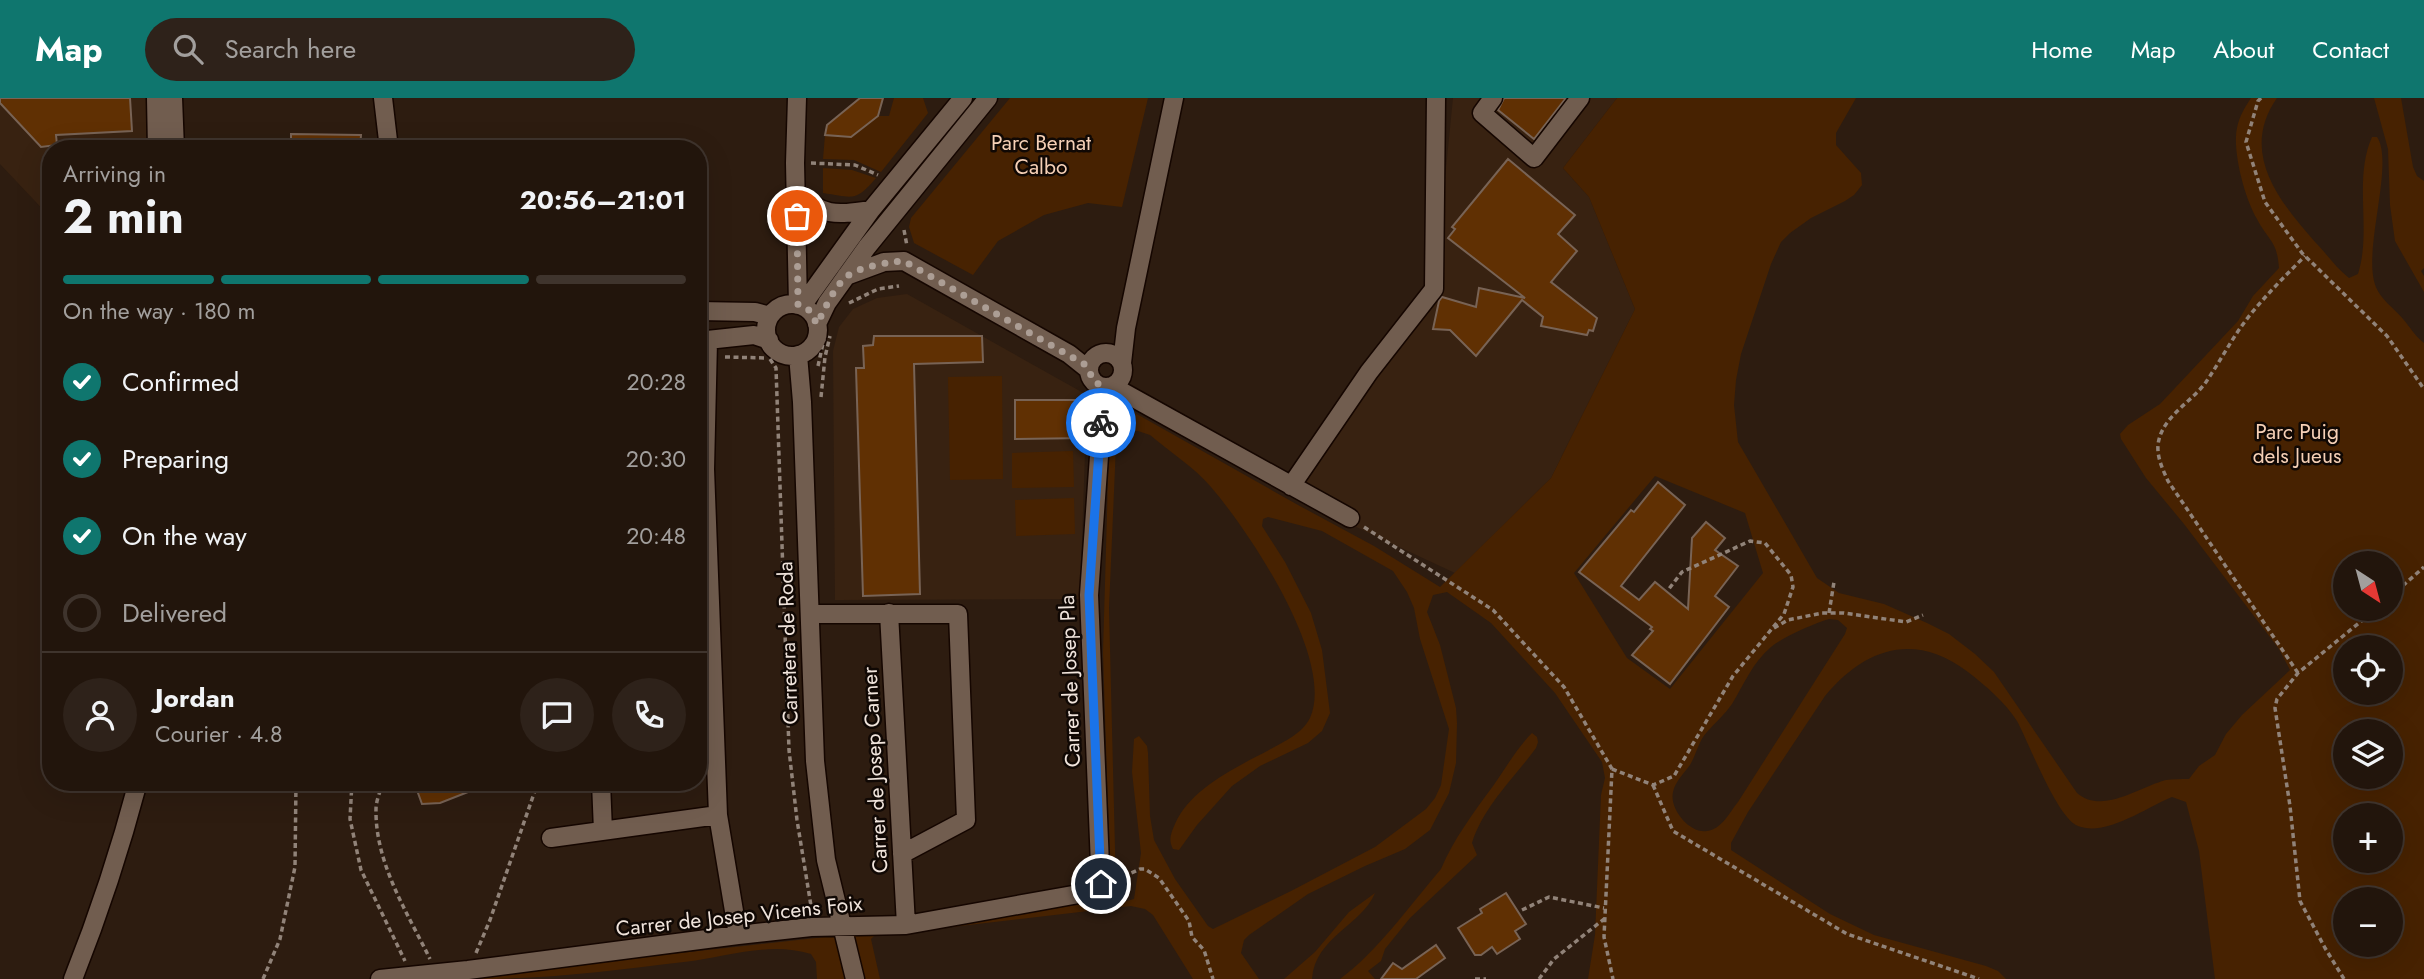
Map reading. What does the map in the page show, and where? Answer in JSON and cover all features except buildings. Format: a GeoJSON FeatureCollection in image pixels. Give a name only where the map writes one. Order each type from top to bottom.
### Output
{"type":"FeatureCollection","features":[{"type":"Feature","properties":{"kind":"street"},"geometry":{"type":"LineString","coordinates":[[156,98],[157,140]]}},
{"type":"Feature","properties":{"kind":"street"},"geometry":{"type":"LineString","coordinates":[[173,98],[175,140]]}},
{"type":"Feature","properties":{"kind":"street"},"geometry":{"type":"LineString","coordinates":[[383,98],[388,140]]}},
{"type":"Feature","properties":{"kind":"street"},"geometry":{"type":"LineString","coordinates":[[797,98],[795,163],[800,306]]}},
{"type":"Feature","properties":{"kind":"street"},"geometry":{"type":"LineString","coordinates":[[800,306],[871,210],[963,98]]}},
{"type":"Feature","properties":{"kind":"street"},"geometry":{"type":"LineString","coordinates":[[825,330],[827,303],[906,197],[988,98]]}},
{"type":"Feature","properties":{"kind":"street","name":"Carrer de Josep Pla"},"geometry":{"type":"LineString","coordinates":[[1101,887],[1089,595],[1115,377],[1174,98]]}},
{"type":"Feature","properties":{"kind":"street"},"geometry":{"type":"LineString","coordinates":[[1291,486],[1368,372],[1434,289],[1436,98]]}},
{"type":"Feature","properties":{"kind":"street"},"geometry":{"type":"LineString","coordinates":[[1493,98],[1482,113],[1534,158],[1580,98]]}},
{"type":"Feature","properties":{"kind":"street"},"geometry":{"type":"LineString","coordinates":[[796,192],[820,210],[841,214],[871,210]]}},
{"type":"Feature","properties":{"kind":"street"},"geometry":{"type":"LineString","coordinates":[[846,276],[884,262],[904,261],[1069,354],[1089,370],[1093,381],[1115,377]]}},
{"type":"Feature","properties":{"kind":"street"},"geometry":{"type":"LineString","coordinates":[[769,349],[766,330],[770,316],[784,305],[800,306],[813,314],[825,330]]}},
{"type":"Feature","properties":{"kind":"street"},"geometry":{"type":"LineString","coordinates":[[707,311],[755,312],[770,316]]}},
{"type":"Feature","properties":{"kind":"street"},"geometry":{"type":"LineString","coordinates":[[1089,370],[1094,358],[1126,328]]}},
{"type":"Feature","properties":{"kind":"street"},"geometry":{"type":"LineString","coordinates":[[707,345],[754,335],[769,349],[798,355],[812,346],[818,334],[825,330]]}},
{"type":"Feature","properties":{"kind":"street"},"geometry":{"type":"LineString","coordinates":[[1100,354],[1112,354],[1115,377],[1144,402],[1350,518]]}},
{"type":"Feature","properties":{"kind":"street","name":"Carretera de Roda"},"geometry":{"type":"LineString","coordinates":[[798,355],[815,761],[827,860],[855,979]]}},
{"type":"Feature","properties":{"kind":"street"},"geometry":{"type":"LineString","coordinates":[[707,576],[718,815],[738,935]]}},
{"type":"Feature","properties":{"kind":"street","name":"Carrer de Josep Carner"},"geometry":{"type":"LineString","coordinates":[[890,613],[906,925]]}},
{"type":"Feature","properties":{"kind":"street"},"geometry":{"type":"LineString","coordinates":[[810,614],[958,614],[966,820],[902,853]]}},
{"type":"Feature","properties":{"kind":"street"},"geometry":{"type":"LineString","coordinates":[[73,979],[100,911],[136,791]]}},
{"type":"Feature","properties":{"kind":"street"},"geometry":{"type":"LineString","coordinates":[[601,791],[603,831]]}},
{"type":"Feature","properties":{"kind":"street"},"geometry":{"type":"LineString","coordinates":[[551,838],[718,815]]}},
{"type":"Feature","properties":{"kind":"street","name":"Carrer de Josep Vicens Foix"},"geometry":{"type":"LineString","coordinates":[[380,979],[811,927],[906,925],[1101,887]]}},
{"type":"Feature","properties":{"kind":"path"},"geometry":{"type":"LineString","coordinates":[[2261,98],[2245,142],[2265,202],[2305,256],[2388,336],[2424,389]]}},
{"type":"Feature","properties":{"kind":"path"},"geometry":{"type":"LineString","coordinates":[[795,163],[844,163],[880,176],[875,183]]}},
{"type":"Feature","properties":{"kind":"path"},"geometry":{"type":"LineString","coordinates":[[904,222],[910,255]]}},
{"type":"Feature","properties":{"kind":"path"},"geometry":{"type":"LineString","coordinates":[[2298,673],[2168,481],[2160,461],[2158,444],[2165,427],[2205,384],[2226,347],[2251,314],[2305,256]]}},
{"type":"Feature","properties":{"kind":"path"},"geometry":{"type":"LineString","coordinates":[[841,312],[849,302],[878,289],[899,286]]}},
{"type":"Feature","properties":{"kind":"path"},"geometry":{"type":"LineString","coordinates":[[818,368],[825,330]]}},
{"type":"Feature","properties":{"kind":"path"},"geometry":{"type":"LineString","coordinates":[[820,403],[825,330]]}},
{"type":"Feature","properties":{"kind":"path"},"geometry":{"type":"LineString","coordinates":[[707,346],[769,349],[776,368],[789,750],[797,820],[812,905],[811,927]]}},
{"type":"Feature","properties":{"kind":"path"},"geometry":{"type":"LineString","coordinates":[[814,403],[815,391]]}},
{"type":"Feature","properties":{"kind":"path"},"geometry":{"type":"LineString","coordinates":[[1350,518],[1493,610],[1564,687],[1612,769],[1604,937],[1613,979]]}},
{"type":"Feature","properties":{"kind":"path"},"geometry":{"type":"LineString","coordinates":[[1612,769],[1653,785],[1674,776],[1733,676],[1784,614],[1793,587],[1791,575],[1765,543],[1750,541],[1682,572],[1668,590]]}},
{"type":"Feature","properties":{"kind":"path"},"geometry":{"type":"LineString","coordinates":[[2403,586],[2424,567]]}},
{"type":"Feature","properties":{"kind":"path"},"geometry":{"type":"LineString","coordinates":[[1829,613],[1834,582]]}},
{"type":"Feature","properties":{"kind":"path"},"geometry":{"type":"LineString","coordinates":[[1772,628],[1788,621],[1829,613],[1906,622],[1923,615]]}},
{"type":"Feature","properties":{"kind":"path"},"geometry":{"type":"LineString","coordinates":[[2344,979],[2300,901],[2290,806],[2275,708],[2277,699],[2298,673],[2361,621]]}},
{"type":"Feature","properties":{"kind":"path"},"geometry":{"type":"LineString","coordinates":[[1653,785],[1673,831],[1847,934],[1979,979]]}},
{"type":"Feature","properties":{"kind":"path"},"geometry":{"type":"LineString","coordinates":[[263,979],[279,939],[295,867],[296,791]]}},
{"type":"Feature","properties":{"kind":"path"},"geometry":{"type":"LineString","coordinates":[[351,791],[349,818],[361,870],[412,976]]}},
{"type":"Feature","properties":{"kind":"path"},"geometry":{"type":"LineString","coordinates":[[380,791],[376,807],[390,877],[437,973]]}},
{"type":"Feature","properties":{"kind":"path"},"geometry":{"type":"LineString","coordinates":[[468,970],[490,920],[535,791]]}},
{"type":"Feature","properties":{"kind":"path"},"geometry":{"type":"LineString","coordinates":[[1101,887],[1140,869],[1153,873],[1189,921],[1192,937],[1204,950],[1213,979]]}},
{"type":"Feature","properties":{"kind":"path"},"geometry":{"type":"LineString","coordinates":[[1522,910],[1549,897],[1604,908]]}},
{"type":"Feature","properties":{"kind":"path"},"geometry":{"type":"LineString","coordinates":[[1539,979],[1555,959],[1604,919]]}},
{"type":"Feature","properties":{"kind":"path"},"geometry":{"type":"LineString","coordinates":[[1475,979],[1486,979]]}},
{"type":"Feature","properties":{"kind":"shaded area"},"geometry":{"type":"Polygon","coordinates":[[[0,98],[165,98],[166,140],[42,140],[42,208],[0,164],[0,98]]]}},
{"type":"Feature","properties":{"kind":"shaded area"},"geometry":{"type":"Polygon","coordinates":[[[1453,98],[1617,98],[1563,168],[1589,197],[1635,309],[1551,478],[1455,573],[1292,497],[1434,289],[1453,98]]]}},
{"type":"Feature","properties":{"kind":"shaded area"},"geometry":{"type":"Polygon","coordinates":[[[907,294],[1087,395],[1080,599],[835,600],[833,351],[839,327],[853,309],[877,298],[907,294]]]}},
{"type":"Feature","properties":{"kind":"green space"},"geometry":{"type":"Polygon","coordinates":[[[894,98],[923,98],[928,113],[881,172],[854,160],[823,159],[825,135],[851,137],[878,116],[889,116],[894,98]]]}},
{"type":"Feature","properties":{"kind":"green space","name":"Parc Bernat Calbo"},"geometry":{"type":"Polygon","coordinates":[[[1010,98],[1148,98],[1122,207],[1088,203],[1044,215],[998,241],[973,275],[914,243],[909,227],[911,218],[1010,98]]]}},
{"type":"Feature","properties":{"kind":"green space","name":"Parc Puig dels Jueus"},"geometry":{"type":"Polygon","coordinates":[[[1617,98],[1856,98],[1836,133],[1836,145],[1861,173],[1862,185],[1854,195],[1811,218],[1781,242],[1741,354],[1734,405],[1738,442],[1817,578],[1839,593],[1884,604],[1927,623],[1949,634],[1975,654],[1994,672],[2077,793],[2098,801],[2121,797],[2166,780],[2189,779],[2199,766],[2215,755],[2226,734],[2242,715],[2290,670],[2279,649],[2146,478],[2120,434],[2128,425],[2160,404],[2238,321],[2253,296],[2279,268],[2274,246],[2252,210],[2241,175],[2236,138],[2241,116],[2251,98],[2277,98],[2266,118],[2262,138],[2268,175],[2277,193],[2301,226],[2349,278],[2358,274],[2362,257],[2364,170],[2372,137],[2377,137],[2382,165],[2373,246],[2374,281],[2382,297],[2424,343],[2424,979],[2215,979],[2199,851],[2186,802],[2172,797],[2101,828],[2078,826],[2061,809],[2017,721],[2001,701],[1968,672],[1948,660],[1929,652],[1910,649],[1874,656],[1841,679],[1825,696],[1748,812],[1731,843],[1731,850],[1830,914],[1874,935],[1986,966],[1998,971],[2006,979],[1588,979],[1595,935],[1601,795],[1605,778],[1602,762],[1555,693],[1491,623],[1447,592],[1433,595],[1427,612],[1440,645],[1456,708],[1456,763],[1449,793],[1430,830],[1405,849],[1308,894],[1249,935],[1244,940],[1241,953],[1259,979],[1193,979],[1153,915],[1145,909],[1131,906],[874,936],[871,939],[880,979],[817,979],[816,962],[811,954],[795,950],[764,949],[583,974],[481,979],[481,975],[825,937],[1111,900],[1103,652],[1109,445],[1119,410],[1126,408],[1374,546],[1440,587],[1551,478],[1635,309],[1589,197],[1563,168],[1617,98]],[[1138,431],[1118,432],[1109,608],[1118,900],[1123,902],[1134,899],[1141,853],[1132,772],[1134,739],[1139,736],[1147,746],[1150,816],[1154,840],[1175,879],[1208,926],[1213,929],[1375,847],[1426,809],[1441,785],[1449,729],[1420,639],[1414,608],[1393,571],[1322,531],[1268,517],[1263,519],[1262,526],[1285,562],[1311,613],[1322,650],[1330,713],[1322,731],[1308,743],[1260,766],[1232,786],[1179,850],[1173,849],[1170,840],[1172,830],[1182,811],[1192,800],[1215,780],[1297,733],[1310,718],[1315,693],[1311,663],[1284,597],[1246,533],[1227,507],[1190,466],[1150,435],[1138,431]],[[1655,476],[1574,573],[1627,658],[1670,689],[1763,573],[1745,513],[1655,476]],[[1829,619],[1799,631],[1771,647],[1759,659],[1732,704],[1702,739],[1673,792],[1674,806],[1682,819],[1694,829],[1712,830],[1721,824],[1738,802],[1845,634],[1847,628],[1838,620],[1829,619]]]}},
{"type":"Feature","properties":{"kind":"green space"},"geometry":{"type":"Polygon","coordinates":[[[2374,98],[2401,98],[2413,167],[2417,176],[2424,181],[2424,268],[2421,271],[2424,276],[2424,292],[2395,241],[2390,205],[2388,149],[2374,98]]]}},
{"type":"Feature","properties":{"kind":"green space"},"geometry":{"type":"Polygon","coordinates":[[[823,168],[852,170],[876,178],[858,195],[847,197],[823,193],[823,168]]]}},
{"type":"Feature","properties":{"kind":"green space"},"geometry":{"type":"Polygon","coordinates":[[[1002,376],[1003,479],[950,480],[948,377],[1002,376]]]}},
{"type":"Feature","properties":{"kind":"green space"},"geometry":{"type":"Polygon","coordinates":[[[1073,451],[1074,487],[1012,488],[1012,453],[1073,451]]]}},
{"type":"Feature","properties":{"kind":"green space"},"geometry":{"type":"Polygon","coordinates":[[[1074,498],[1075,534],[1016,536],[1015,500],[1074,498]]]}},
{"type":"Feature","properties":{"kind":"green space"},"geometry":{"type":"Polygon","coordinates":[[[1532,733],[1537,737],[1536,748],[1491,805],[1477,830],[1472,843],[1477,855],[1410,918],[1385,949],[1381,961],[1368,971],[1375,979],[1340,979],[1380,942],[1441,869],[1464,826],[1532,733]]]}},
{"type":"Feature","properties":{"kind":"green space"},"geometry":{"type":"Polygon","coordinates":[[[1375,893],[1360,914],[1321,952],[1312,979],[1284,979],[1315,952],[1349,912],[1375,893]]]}},
{"type":"Feature","properties":{"kind":"way so far"},"geometry":{"type":"LineString","coordinates":[[797,216],[798,305],[809,310],[817,324],[827,303],[846,276],[884,262],[904,261],[1084,364],[1093,381],[1104,387],[1101,423]]}},
{"type":"Feature","properties":{"kind":"route"},"geometry":{"type":"LineString","coordinates":[[1101,423],[1089,595],[1101,884]]}}]}
